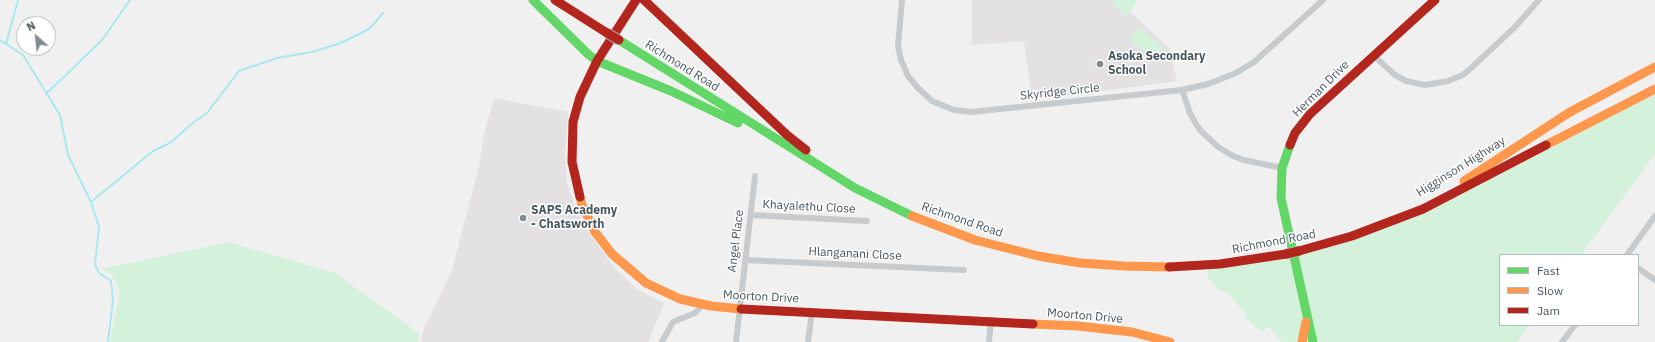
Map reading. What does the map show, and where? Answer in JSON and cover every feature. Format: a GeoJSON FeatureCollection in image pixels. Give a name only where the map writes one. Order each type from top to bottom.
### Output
{"type":"FeatureCollection","features":[{"type":"Feature","properties":{"kind":"main road"},"geometry":{"type":"LineString","coordinates":[[533,0],[597,62],[714,110],[798,152]]}},
{"type":"Feature","properties":{"kind":"main road","name":"Richmond Road"},"geometry":{"type":"LineString","coordinates":[[555,0],[876,199],[916,218],[975,240],[1038,256],[1080,263],[1124,266],[1188,266],[1220,264],[1299,251],[1352,236],[1412,212]]}},
{"type":"Feature","properties":{"kind":"main road","name":"Moorton Drive"},"geometry":{"type":"LineString","coordinates":[[636,0],[597,62],[580,97],[573,122],[572,162],[582,205],[595,232],[612,254],[646,283],[680,299],[740,309],[991,320],[1104,328],[1132,332],[1170,342]]}},
{"type":"Feature","properties":{"kind":"main road"},"geometry":{"type":"LineString","coordinates":[[644,0],[787,135],[803,148],[876,199]]}},
{"type":"Feature","properties":{"kind":"main road","name":"Herman Drive"},"geometry":{"type":"LineString","coordinates":[[1313,342],[1281,198],[1282,168],[1290,146],[1302,124],[1330,94],[1435,0]]}},
{"type":"Feature","properties":{"kind":"main road","name":"Higginson Highway"},"geometry":{"type":"LineString","coordinates":[[1412,212],[1477,173],[1570,112],[1655,66]]}},
{"type":"Feature","properties":{"kind":"main road","name":"Higginson Highway"},"geometry":{"type":"LineString","coordinates":[[1412,212],[1442,199],[1655,89]]}},
{"type":"Feature","properties":{"kind":"main road","name":"Herman Drive"},"geometry":{"type":"LineString","coordinates":[[1302,342],[1307,319]]}},
{"type":"Feature","properties":{"kind":"street","name":"Skyridge Circle"},"geometry":{"type":"LineString","coordinates":[[902,0],[898,46],[904,66],[912,82],[932,100],[954,110],[983,112],[1182,90],[1208,84],[1223,79],[1247,66],[1264,53],[1323,0]]}},
{"type":"Feature","properties":{"kind":"street"},"geometry":{"type":"LineString","coordinates":[[1373,55],[1395,75],[1406,81],[1425,85],[1448,82],[1470,69],[1515,27],[1539,0]]}},
{"type":"Feature","properties":{"kind":"street"},"geometry":{"type":"LineString","coordinates":[[1182,90],[1188,109],[1196,124],[1201,131],[1218,147],[1229,154],[1244,160],[1282,168]]}},
{"type":"Feature","properties":{"kind":"street","name":"Angel Place"},"geometry":{"type":"LineString","coordinates":[[736,342],[755,176]]}},
{"type":"Feature","properties":{"kind":"street","name":"Khayalethu Close"},"geometry":{"type":"LineString","coordinates":[[751,215],[867,221]]}},
{"type":"Feature","properties":{"kind":"street"},"geometry":{"type":"LineString","coordinates":[[1628,254],[1655,216]]}},
{"type":"Feature","properties":{"kind":"street","name":"Hlanganani Close"},"geometry":{"type":"LineString","coordinates":[[745,260],[964,270]]}},
{"type":"Feature","properties":{"kind":"street"},"geometry":{"type":"LineString","coordinates":[[1639,269],[1655,280]]}},
{"type":"Feature","properties":{"kind":"street"},"geometry":{"type":"LineString","coordinates":[[662,342],[673,322],[695,313],[703,304]]}},
{"type":"Feature","properties":{"kind":"street"},"geometry":{"type":"LineString","coordinates":[[808,342],[812,312]]}},
{"type":"Feature","properties":{"kind":"street"},"geometry":{"type":"LineString","coordinates":[[989,342],[991,320]]}},
{"type":"Feature","properties":{"kind":"street"},"geometry":{"type":"LineString","coordinates":[[1562,342],[1574,326]]}},
{"type":"Feature","properties":{"kind":"shaded area","name":"Asoka Secondary School"},"geometry":{"type":"Polygon","coordinates":[[[972,0],[1116,0],[1169,47],[1177,81],[1032,100],[1024,41],[972,45],[972,0]]]}},
{"type":"Feature","properties":{"kind":"shaded area","name":"SAPS Academy - Chatsworth"},"geometry":{"type":"Polygon","coordinates":[[[494,98],[568,112],[565,154],[567,182],[575,207],[587,230],[613,266],[638,290],[664,303],[648,342],[420,342],[424,328],[452,271],[479,165],[484,134],[494,98]]]}},
{"type":"Feature","properties":{"kind":"green space"},"geometry":{"type":"Polygon","coordinates":[[[1110,0],[1138,0],[1126,18],[1110,0]]]}},
{"type":"Feature","properties":{"kind":"green space"},"geometry":{"type":"Polygon","coordinates":[[[1138,27],[1163,47],[1153,58],[1128,39],[1138,27]]]}},
{"type":"Feature","properties":{"kind":"green space"},"geometry":{"type":"Polygon","coordinates":[[[1655,90],[1655,154],[1582,254],[1499,254],[1499,326],[1529,326],[1517,342],[1282,342],[1268,326],[1262,332],[1245,317],[1246,315],[1227,292],[1220,291],[1208,278],[1207,266],[1220,265],[1381,226],[1655,90]]]}},
{"type":"Feature","properties":{"kind":"green space"},"geometry":{"type":"Polygon","coordinates":[[[229,242],[335,273],[420,334],[418,342],[110,342],[120,290],[111,274],[101,269],[229,242]]]}},
{"type":"Feature","properties":{"kind":"waterway"},"geometry":{"type":"LineString","coordinates":[[6,44],[18,0]]}},
{"type":"Feature","properties":{"kind":"waterway"},"geometry":{"type":"LineString","coordinates":[[46,94],[102,40],[130,0]]}},
{"type":"Feature","properties":{"kind":"waterway"},"geometry":{"type":"LineString","coordinates":[[91,202],[153,151],[170,143],[207,113],[239,71],[277,58],[312,52],[341,43],[369,29],[383,13]]}},
{"type":"Feature","properties":{"kind":"waterway"},"geometry":{"type":"LineString","coordinates":[[0,40],[23,55],[60,115],[68,155],[91,202],[99,227],[95,264],[99,273],[111,281],[113,300],[108,342]]}},
{"type":"Feature","properties":{"kind":"traffic: fast"},"geometry":{"type":"LineString","coordinates":[[533,0],[597,61],[671,91],[738,123]]}},
{"type":"Feature","properties":{"kind":"traffic: fast"},"geometry":{"type":"LineString","coordinates":[[619,40],[855,188],[912,216]]}},
{"type":"Feature","properties":{"kind":"traffic: fast"},"geometry":{"type":"LineString","coordinates":[[1290,145],[1282,168],[1281,198],[1313,342]]}},
{"type":"Feature","properties":{"kind":"traffic: slow"},"geometry":{"type":"LineString","coordinates":[[1464,181],[1570,112],[1655,67]]}},
{"type":"Feature","properties":{"kind":"traffic: slow"},"geometry":{"type":"LineString","coordinates":[[1546,145],[1655,89]]}},
{"type":"Feature","properties":{"kind":"traffic: slow"},"geometry":{"type":"LineString","coordinates":[[580,197],[582,205],[595,232],[612,254],[646,283],[680,299],[711,306],[741,309]]}},
{"type":"Feature","properties":{"kind":"traffic: slow"},"geometry":{"type":"LineString","coordinates":[[912,216],[975,240],[1038,256],[1080,263],[1169,267]]}},
{"type":"Feature","properties":{"kind":"traffic: slow"},"geometry":{"type":"LineString","coordinates":[[1302,342],[1306,322]]}},
{"type":"Feature","properties":{"kind":"traffic: slow"},"geometry":{"type":"LineString","coordinates":[[1033,324],[1078,326],[1132,332],[1170,342]]}},
{"type":"Feature","properties":{"kind":"traffic: jam"},"geometry":{"type":"LineString","coordinates":[[555,0],[607,33]]}},
{"type":"Feature","properties":{"kind":"traffic: jam"},"geometry":{"type":"LineString","coordinates":[[580,197],[572,162],[573,122],[580,97],[597,61],[636,0]]}},
{"type":"Feature","properties":{"kind":"traffic: jam"},"geometry":{"type":"LineString","coordinates":[[644,0],[787,135],[806,150]]}},
{"type":"Feature","properties":{"kind":"traffic: jam"},"geometry":{"type":"LineString","coordinates":[[1290,145],[1295,133],[1310,114],[1435,0]]}},
{"type":"Feature","properties":{"kind":"traffic: jam"},"geometry":{"type":"LineString","coordinates":[[607,33],[619,40]]}},
{"type":"Feature","properties":{"kind":"traffic: jam"},"geometry":{"type":"LineString","coordinates":[[1299,251],[1352,236],[1423,209],[1546,145]]}},
{"type":"Feature","properties":{"kind":"traffic: jam"},"geometry":{"type":"LineString","coordinates":[[1286,254],[1299,251]]}},
{"type":"Feature","properties":{"kind":"traffic: jam"},"geometry":{"type":"LineString","coordinates":[[1169,267],[1220,264],[1286,254]]}},
{"type":"Feature","properties":{"kind":"traffic: jam"},"geometry":{"type":"LineString","coordinates":[[741,309],[1033,324]]}},
{"type":"Feature","properties":{"kind":"place","name":"Asoka Secondary School"},"geometry":{"type":"Point","coordinates":[1100,64]}},
{"type":"Feature","properties":{"kind":"place","name":"SAPS Academy - Chatsworth"},"geometry":{"type":"Point","coordinates":[523,218]}}]}
